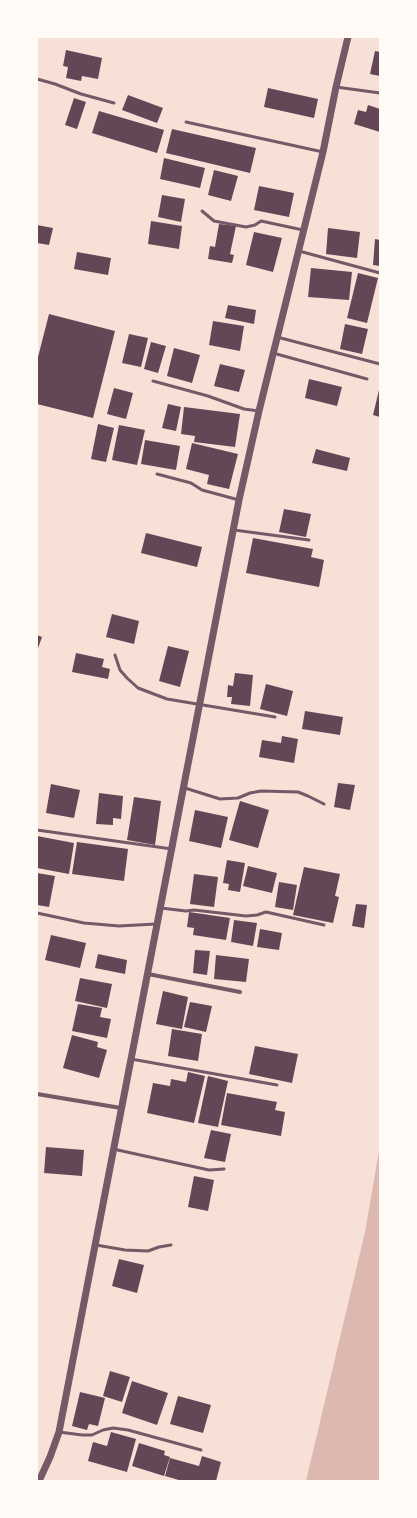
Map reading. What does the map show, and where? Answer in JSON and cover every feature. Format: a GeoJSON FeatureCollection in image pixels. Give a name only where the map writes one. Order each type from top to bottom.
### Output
{"type":"FeatureCollection","features":[{"type":"Feature","properties":{"kind":"street"},"geometry":{"type":"LineString","coordinates":[[39,1481],[59,1432],[121,1108],[185,788],[239,500],[273,353],[323,152],[348,37]]}},
{"type":"Feature","properties":{"kind":"street"},"geometry":{"type":"LineString","coordinates":[[148,974],[240,992]]}},
{"type":"Feature","properties":{"kind":"street"},"geometry":{"type":"LineString","coordinates":[[37,1094],[121,1108]]}},
{"type":"Feature","properties":{"kind":"lane"},"geometry":{"type":"LineString","coordinates":[[37,79],[56,84],[81,94],[114,103]]}},
{"type":"Feature","properties":{"kind":"lane"},"geometry":{"type":"LineString","coordinates":[[336,87],[380,93]]}},
{"type":"Feature","properties":{"kind":"lane"},"geometry":{"type":"LineString","coordinates":[[186,122],[323,152]]}},
{"type":"Feature","properties":{"kind":"lane"},"geometry":{"type":"LineString","coordinates":[[202,211],[214,221],[246,227],[255,225],[261,221],[304,230]]}},
{"type":"Feature","properties":{"kind":"lane"},"geometry":{"type":"LineString","coordinates":[[298,251],[380,273]]}},
{"type":"Feature","properties":{"kind":"lane"},"geometry":{"type":"LineString","coordinates":[[277,337],[380,364]]}},
{"type":"Feature","properties":{"kind":"lane"},"geometry":{"type":"LineString","coordinates":[[273,353],[367,379]]}},
{"type":"Feature","properties":{"kind":"lane"},"geometry":{"type":"LineString","coordinates":[[153,381],[208,396],[244,409],[259,411]]}},
{"type":"Feature","properties":{"kind":"lane"},"geometry":{"type":"LineString","coordinates":[[157,474],[191,483],[202,490],[239,500]]}},
{"type":"Feature","properties":{"kind":"lane"},"geometry":{"type":"LineString","coordinates":[[234,530],[309,540]]}},
{"type":"Feature","properties":{"kind":"lane"},"geometry":{"type":"LineString","coordinates":[[115,655],[120,670],[138,688],[166,699],[200,706],[275,717]]}},
{"type":"Feature","properties":{"kind":"lane"},"geometry":{"type":"LineString","coordinates":[[185,788],[220,799],[238,798],[260,791],[298,792],[324,804]]}},
{"type":"Feature","properties":{"kind":"lane"},"geometry":{"type":"LineString","coordinates":[[37,830],[172,849]]}},
{"type":"Feature","properties":{"kind":"lane"},"geometry":{"type":"LineString","coordinates":[[161,908],[246,916],[266,912],[324,924]]}},
{"type":"Feature","properties":{"kind":"lane"},"geometry":{"type":"LineString","coordinates":[[37,913],[84,923],[119,926],[158,924]]}},
{"type":"Feature","properties":{"kind":"lane"},"geometry":{"type":"LineString","coordinates":[[131,1059],[277,1085]]}},
{"type":"Feature","properties":{"kind":"lane"},"geometry":{"type":"LineString","coordinates":[[113,1149],[209,1170],[224,1169]]}},
{"type":"Feature","properties":{"kind":"lane"},"geometry":{"type":"LineString","coordinates":[[96,1245],[125,1250],[148,1251],[159,1247],[170,1246]]}},
{"type":"Feature","properties":{"kind":"lane"},"geometry":{"type":"LineString","coordinates":[[59,1432],[82,1436],[92,1435],[103,1430],[113,1428],[128,1430],[201,1450]]}},
{"type":"Feature","properties":{"kind":"shaded area"},"geometry":{"type":"Polygon","coordinates":[[[380,1145],[380,1481],[306,1481],[365,1232],[380,1145]]]}},
{"type":"Feature","properties":{"kind":"building"},"geometry":{"type":"Polygon","coordinates":[[[66,50],[102,58],[98,79],[82,76],[81,81],[66,78],[68,67],[63,66],[66,50]]]}},
{"type":"Feature","properties":{"kind":"building"},"geometry":{"type":"Polygon","coordinates":[[[375,51],[380,52],[380,76],[370,74],[375,51]]]}},
{"type":"Feature","properties":{"kind":"building"},"geometry":{"type":"Polygon","coordinates":[[[268,88],[318,99],[314,118],[264,107],[268,88]]]}},
{"type":"Feature","properties":{"kind":"building"},"geometry":{"type":"Polygon","coordinates":[[[128,95],[163,108],[157,123],[122,110],[128,95]]]}},
{"type":"Feature","properties":{"kind":"building"},"geometry":{"type":"Polygon","coordinates":[[[74,98],[86,102],[77,129],[65,125],[74,98]]]}},
{"type":"Feature","properties":{"kind":"building"},"geometry":{"type":"Polygon","coordinates":[[[368,105],[380,109],[380,132],[354,124],[358,110],[366,112],[368,105]]]}},
{"type":"Feature","properties":{"kind":"building"},"geometry":{"type":"Polygon","coordinates":[[[99,111],[164,130],[157,153],[92,133],[99,111]]]}},
{"type":"Feature","properties":{"kind":"building"},"geometry":{"type":"Polygon","coordinates":[[[172,129],[256,148],[250,173],[166,153],[172,129]]]}},
{"type":"Feature","properties":{"kind":"building"},"geometry":{"type":"Polygon","coordinates":[[[164,158],[205,168],[200,188],[160,179],[164,158]]]}},
{"type":"Feature","properties":{"kind":"building"},"geometry":{"type":"Polygon","coordinates":[[[214,170],[238,176],[231,201],[208,195],[214,170]]]}},
{"type":"Feature","properties":{"kind":"building"},"geometry":{"type":"Polygon","coordinates":[[[259,186],[294,193],[289,217],[254,210],[259,186]]]}},
{"type":"Feature","properties":{"kind":"building"},"geometry":{"type":"Polygon","coordinates":[[[162,195],[185,199],[181,222],[158,217],[162,195]]]}},
{"type":"Feature","properties":{"kind":"building"},"geometry":{"type":"Polygon","coordinates":[[[151,221],[182,226],[179,249],[148,244],[151,221]]]}},
{"type":"Feature","properties":{"kind":"building"},"geometry":{"type":"Polygon","coordinates":[[[219,224],[236,226],[230,254],[234,255],[232,263],[208,259],[210,246],[215,247],[219,224]]]}},
{"type":"Feature","properties":{"kind":"building"},"geometry":{"type":"Polygon","coordinates":[[[37,225],[53,228],[49,245],[37,243],[37,225]]]}},
{"type":"Feature","properties":{"kind":"building"},"geometry":{"type":"Polygon","coordinates":[[[328,228],[360,232],[357,258],[326,254],[328,228]]]}},
{"type":"Feature","properties":{"kind":"building"},"geometry":{"type":"Polygon","coordinates":[[[254,232],[282,238],[273,272],[246,265],[254,232]]]}},
{"type":"Feature","properties":{"kind":"building"},"geometry":{"type":"Polygon","coordinates":[[[375,239],[380,240],[380,266],[373,265],[375,239]]]}},
{"type":"Feature","properties":{"kind":"building"},"geometry":{"type":"Polygon","coordinates":[[[77,252],[111,258],[108,275],[74,269],[77,252]]]}},
{"type":"Feature","properties":{"kind":"building"},"geometry":{"type":"Polygon","coordinates":[[[311,268],[352,272],[349,300],[308,297],[311,268]]]}},
{"type":"Feature","properties":{"kind":"building"},"geometry":{"type":"Polygon","coordinates":[[[358,273],[378,278],[367,323],[347,318],[358,273]]]}},
{"type":"Feature","properties":{"kind":"building"},"geometry":{"type":"Polygon","coordinates":[[[228,305],[256,310],[254,324],[225,318],[228,305]]]}},
{"type":"Feature","properties":{"kind":"building"},"geometry":{"type":"Polygon","coordinates":[[[49,314],[115,331],[93,418],[37,404],[37,361],[49,314]]]}},
{"type":"Feature","properties":{"kind":"building"},"geometry":{"type":"Polygon","coordinates":[[[213,321],[244,326],[240,351],[209,345],[213,321]]]}},
{"type":"Feature","properties":{"kind":"building"},"geometry":{"type":"Polygon","coordinates":[[[345,324],[368,329],[362,354],[340,349],[345,324]]]}},
{"type":"Feature","properties":{"kind":"building"},"geometry":{"type":"Polygon","coordinates":[[[129,334],[148,338],[141,367],[122,363],[129,334]]]}},
{"type":"Feature","properties":{"kind":"building"},"geometry":{"type":"Polygon","coordinates":[[[151,342],[166,346],[158,373],[144,369],[151,342]]]}},
{"type":"Feature","properties":{"kind":"building"},"geometry":{"type":"Polygon","coordinates":[[[174,348],[200,355],[192,383],[167,376],[174,348]]]}},
{"type":"Feature","properties":{"kind":"building"},"geometry":{"type":"Polygon","coordinates":[[[220,364],[245,370],[239,392],[214,386],[220,364]]]}},
{"type":"Feature","properties":{"kind":"building"},"geometry":{"type":"Polygon","coordinates":[[[309,379],[342,387],[337,406],[305,398],[309,379]]]}},
{"type":"Feature","properties":{"kind":"building"},"geometry":{"type":"Polygon","coordinates":[[[114,388],[133,393],[126,419],[107,414],[114,388]]]}},
{"type":"Feature","properties":{"kind":"building"},"geometry":{"type":"Polygon","coordinates":[[[380,390],[380,417],[373,415],[380,390]]]}},
{"type":"Feature","properties":{"kind":"building"},"geometry":{"type":"Polygon","coordinates":[[[168,404],[181,407],[176,431],[162,428],[168,404]]]}},
{"type":"Feature","properties":{"kind":"building"},"geometry":{"type":"Polygon","coordinates":[[[184,407],[240,414],[235,447],[194,442],[195,436],[181,434],[184,407]]]}},
{"type":"Feature","properties":{"kind":"building"},"geometry":{"type":"Polygon","coordinates":[[[98,424],[114,428],[106,462],[91,459],[98,424]]]}},
{"type":"Feature","properties":{"kind":"building"},"geometry":{"type":"Polygon","coordinates":[[[119,425],[145,430],[137,465],[112,460],[119,425]]]}},
{"type":"Feature","properties":{"kind":"building"},"geometry":{"type":"Polygon","coordinates":[[[145,440],[180,446],[176,470],[141,464],[145,440]]]}},
{"type":"Feature","properties":{"kind":"building"},"geometry":{"type":"Polygon","coordinates":[[[192,443],[238,454],[229,489],[207,484],[209,475],[186,469],[192,443]]]}},
{"type":"Feature","properties":{"kind":"building"},"geometry":{"type":"Polygon","coordinates":[[[316,449],[350,458],[347,471],[312,463],[316,449]]]}},
{"type":"Feature","properties":{"kind":"building"},"geometry":{"type":"Polygon","coordinates":[[[284,509],[311,514],[306,537],[279,532],[284,509]]]}},
{"type":"Feature","properties":{"kind":"building"},"geometry":{"type":"Polygon","coordinates":[[[146,533],[202,547],[197,567],[141,553],[146,533]]]}},
{"type":"Feature","properties":{"kind":"building"},"geometry":{"type":"Polygon","coordinates":[[[253,538],[313,549],[311,557],[324,560],[319,587],[246,573],[253,538]]]}},
{"type":"Feature","properties":{"kind":"building"},"geometry":{"type":"Polygon","coordinates":[[[112,614],[139,621],[134,644],[106,637],[112,614]]]}},
{"type":"Feature","properties":{"kind":"building"},"geometry":{"type":"Polygon","coordinates":[[[37,635],[42,637],[37,651],[37,635]]]}},
{"type":"Feature","properties":{"kind":"building"},"geometry":{"type":"Polygon","coordinates":[[[168,646],[189,651],[180,687],[159,681],[168,646]]]}},
{"type":"Feature","properties":{"kind":"building"},"geometry":{"type":"Polygon","coordinates":[[[76,653],[104,659],[102,667],[110,669],[108,679],[72,672],[76,653]]]}},
{"type":"Feature","properties":{"kind":"building"},"geometry":{"type":"Polygon","coordinates":[[[235,673],[253,675],[250,706],[231,704],[232,697],[227,697],[228,685],[233,686],[235,673]]]}},
{"type":"Feature","properties":{"kind":"building"},"geometry":{"type":"Polygon","coordinates":[[[266,684],[293,691],[287,716],[260,709],[266,684]]]}},
{"type":"Feature","properties":{"kind":"building"},"geometry":{"type":"Polygon","coordinates":[[[305,711],[343,717],[340,735],[302,729],[305,711]]]}},
{"type":"Feature","properties":{"kind":"building"},"geometry":{"type":"Polygon","coordinates":[[[282,736],[298,739],[294,763],[259,757],[262,740],[281,743],[282,736]]]}},
{"type":"Feature","properties":{"kind":"building"},"geometry":{"type":"Polygon","coordinates":[[[338,783],[355,785],[350,810],[334,807],[338,783]]]}},
{"type":"Feature","properties":{"kind":"building"},"geometry":{"type":"Polygon","coordinates":[[[51,784],[80,790],[74,818],[46,813],[51,784]]]}},
{"type":"Feature","properties":{"kind":"building"},"geometry":{"type":"Polygon","coordinates":[[[99,793],[123,796],[121,819],[113,818],[113,825],[96,824],[99,793]]]}},
{"type":"Feature","properties":{"kind":"building"},"geometry":{"type":"Polygon","coordinates":[[[134,797],[161,801],[155,845],[127,840],[134,797]]]}},
{"type":"Feature","properties":{"kind":"building"},"geometry":{"type":"Polygon","coordinates":[[[240,801],[269,810],[258,848],[229,840],[240,801]]]}},
{"type":"Feature","properties":{"kind":"building"},"geometry":{"type":"Polygon","coordinates":[[[195,810],[228,817],[221,848],[189,841],[195,810]]]}},
{"type":"Feature","properties":{"kind":"building"},"geometry":{"type":"Polygon","coordinates":[[[37,836],[74,843],[69,874],[37,868],[37,836]]]}},
{"type":"Feature","properties":{"kind":"building"},"geometry":{"type":"Polygon","coordinates":[[[77,842],[128,849],[124,881],[72,874],[77,842]]]}},
{"type":"Feature","properties":{"kind":"building"},"geometry":{"type":"Polygon","coordinates":[[[227,860],[245,863],[240,892],[228,890],[229,884],[223,883],[227,860]]]}},
{"type":"Feature","properties":{"kind":"building"},"geometry":{"type":"Polygon","coordinates":[[[248,866],[277,873],[272,893],[243,886],[248,866]]]}},
{"type":"Feature","properties":{"kind":"building"},"geometry":{"type":"Polygon","coordinates":[[[304,867],[340,874],[335,896],[339,897],[333,923],[293,915],[304,867]]]}},
{"type":"Feature","properties":{"kind":"building"},"geometry":{"type":"Polygon","coordinates":[[[37,873],[55,876],[49,907],[37,905],[37,873]]]}},
{"type":"Feature","properties":{"kind":"building"},"geometry":{"type":"Polygon","coordinates":[[[194,874],[218,877],[214,907],[190,904],[194,874]]]}},
{"type":"Feature","properties":{"kind":"building"},"geometry":{"type":"Polygon","coordinates":[[[279,882],[297,885],[293,910],[275,907],[279,882]]]}},
{"type":"Feature","properties":{"kind":"building"},"geometry":{"type":"Polygon","coordinates":[[[356,904],[367,905],[364,928],[352,926],[356,904]]]}},
{"type":"Feature","properties":{"kind":"building"},"geometry":{"type":"Polygon","coordinates":[[[189,912],[230,918],[226,940],[193,935],[194,928],[187,927],[189,912]]]}},
{"type":"Feature","properties":{"kind":"building"},"geometry":{"type":"Polygon","coordinates":[[[234,920],[257,923],[253,946],[231,942],[234,920]]]}},
{"type":"Feature","properties":{"kind":"building"},"geometry":{"type":"Polygon","coordinates":[[[260,929],[282,933],[279,950],[257,947],[260,929]]]}},
{"type":"Feature","properties":{"kind":"building"},"geometry":{"type":"Polygon","coordinates":[[[51,935],[86,943],[80,968],[45,960],[51,935]]]}},
{"type":"Feature","properties":{"kind":"building"},"geometry":{"type":"Polygon","coordinates":[[[195,950],[210,951],[207,975],[193,973],[195,950]]]}},
{"type":"Feature","properties":{"kind":"building"},"geometry":{"type":"Polygon","coordinates":[[[98,954],[127,960],[125,974],[95,968],[98,954]]]}},
{"type":"Feature","properties":{"kind":"building"},"geometry":{"type":"Polygon","coordinates":[[[216,955],[249,959],[246,982],[214,979],[216,955]]]}},
{"type":"Feature","properties":{"kind":"building"},"geometry":{"type":"Polygon","coordinates":[[[80,978],[112,984],[107,1008],[75,1001],[80,978]]]}},
{"type":"Feature","properties":{"kind":"building"},"geometry":{"type":"Polygon","coordinates":[[[163,991],[188,997],[182,1029],[156,1024],[163,991]]]}},
{"type":"Feature","properties":{"kind":"building"},"geometry":{"type":"Polygon","coordinates":[[[190,1002],[212,1006],[206,1032],[184,1027],[190,1002]]]}},
{"type":"Feature","properties":{"kind":"building"},"geometry":{"type":"Polygon","coordinates":[[[78,1004],[102,1008],[100,1017],[111,1019],[107,1038],[72,1031],[78,1004]]]}},
{"type":"Feature","properties":{"kind":"building"},"geometry":{"type":"Polygon","coordinates":[[[172,1029],[202,1034],[198,1061],[168,1056],[172,1029]]]}},
{"type":"Feature","properties":{"kind":"building"},"geometry":{"type":"Polygon","coordinates":[[[72,1035],[98,1042],[97,1047],[107,1050],[99,1078],[63,1068],[72,1035]]]}},
{"type":"Feature","properties":{"kind":"building"},"geometry":{"type":"Polygon","coordinates":[[[255,1046],[298,1054],[292,1083],[249,1074],[255,1046]]]}},
{"type":"Feature","properties":{"kind":"building"},"geometry":{"type":"Polygon","coordinates":[[[188,1072],[205,1076],[194,1123],[147,1113],[153,1083],[170,1086],[171,1079],[186,1082],[188,1072]]]}},
{"type":"Feature","properties":{"kind":"building"},"geometry":{"type":"Polygon","coordinates":[[[208,1076],[228,1081],[218,1127],[198,1123],[208,1076]]]}},
{"type":"Feature","properties":{"kind":"building"},"geometry":{"type":"Polygon","coordinates":[[[227,1093],[277,1102],[275,1110],[285,1112],[281,1136],[221,1125],[227,1093]]]}},
{"type":"Feature","properties":{"kind":"building"},"geometry":{"type":"Polygon","coordinates":[[[211,1130],[231,1134],[225,1162],[204,1158],[211,1130]]]}},
{"type":"Feature","properties":{"kind":"building"},"geometry":{"type":"Polygon","coordinates":[[[46,1147],[84,1150],[82,1176],[44,1173],[46,1147]]]}},
{"type":"Feature","properties":{"kind":"building"},"geometry":{"type":"Polygon","coordinates":[[[194,1176],[214,1180],[208,1211],[188,1207],[194,1176]]]}},
{"type":"Feature","properties":{"kind":"building"},"geometry":{"type":"Polygon","coordinates":[[[119,1259],[144,1265],[137,1293],[112,1286],[119,1259]]]}},
{"type":"Feature","properties":{"kind":"building"},"geometry":{"type":"Polygon","coordinates":[[[110,1371],[130,1377],[122,1402],[103,1396],[110,1371]]]}},
{"type":"Feature","properties":{"kind":"building"},"geometry":{"type":"Polygon","coordinates":[[[132,1381],[168,1393],[157,1425],[122,1413],[132,1381]]]}},
{"type":"Feature","properties":{"kind":"building"},"geometry":{"type":"Polygon","coordinates":[[[80,1392],[105,1398],[98,1426],[89,1424],[87,1430],[72,1426],[80,1392]]]}},
{"type":"Feature","properties":{"kind":"building"},"geometry":{"type":"Polygon","coordinates":[[[178,1396],[211,1405],[203,1433],[170,1424],[178,1396]]]}},
{"type":"Feature","properties":{"kind":"building"},"geometry":{"type":"Polygon","coordinates":[[[111,1432],[136,1439],[127,1472],[88,1461],[93,1442],[107,1446],[111,1432]]]}},
{"type":"Feature","properties":{"kind":"building"},"geometry":{"type":"Polygon","coordinates":[[[139,1443],[165,1451],[164,1455],[170,1457],[164,1476],[132,1466],[139,1443]]]}},
{"type":"Feature","properties":{"kind":"building"},"geometry":{"type":"Polygon","coordinates":[[[202,1456],[221,1462],[216,1481],[182,1481],[165,1476],[170,1458],[199,1466],[202,1456]]]}}]}
